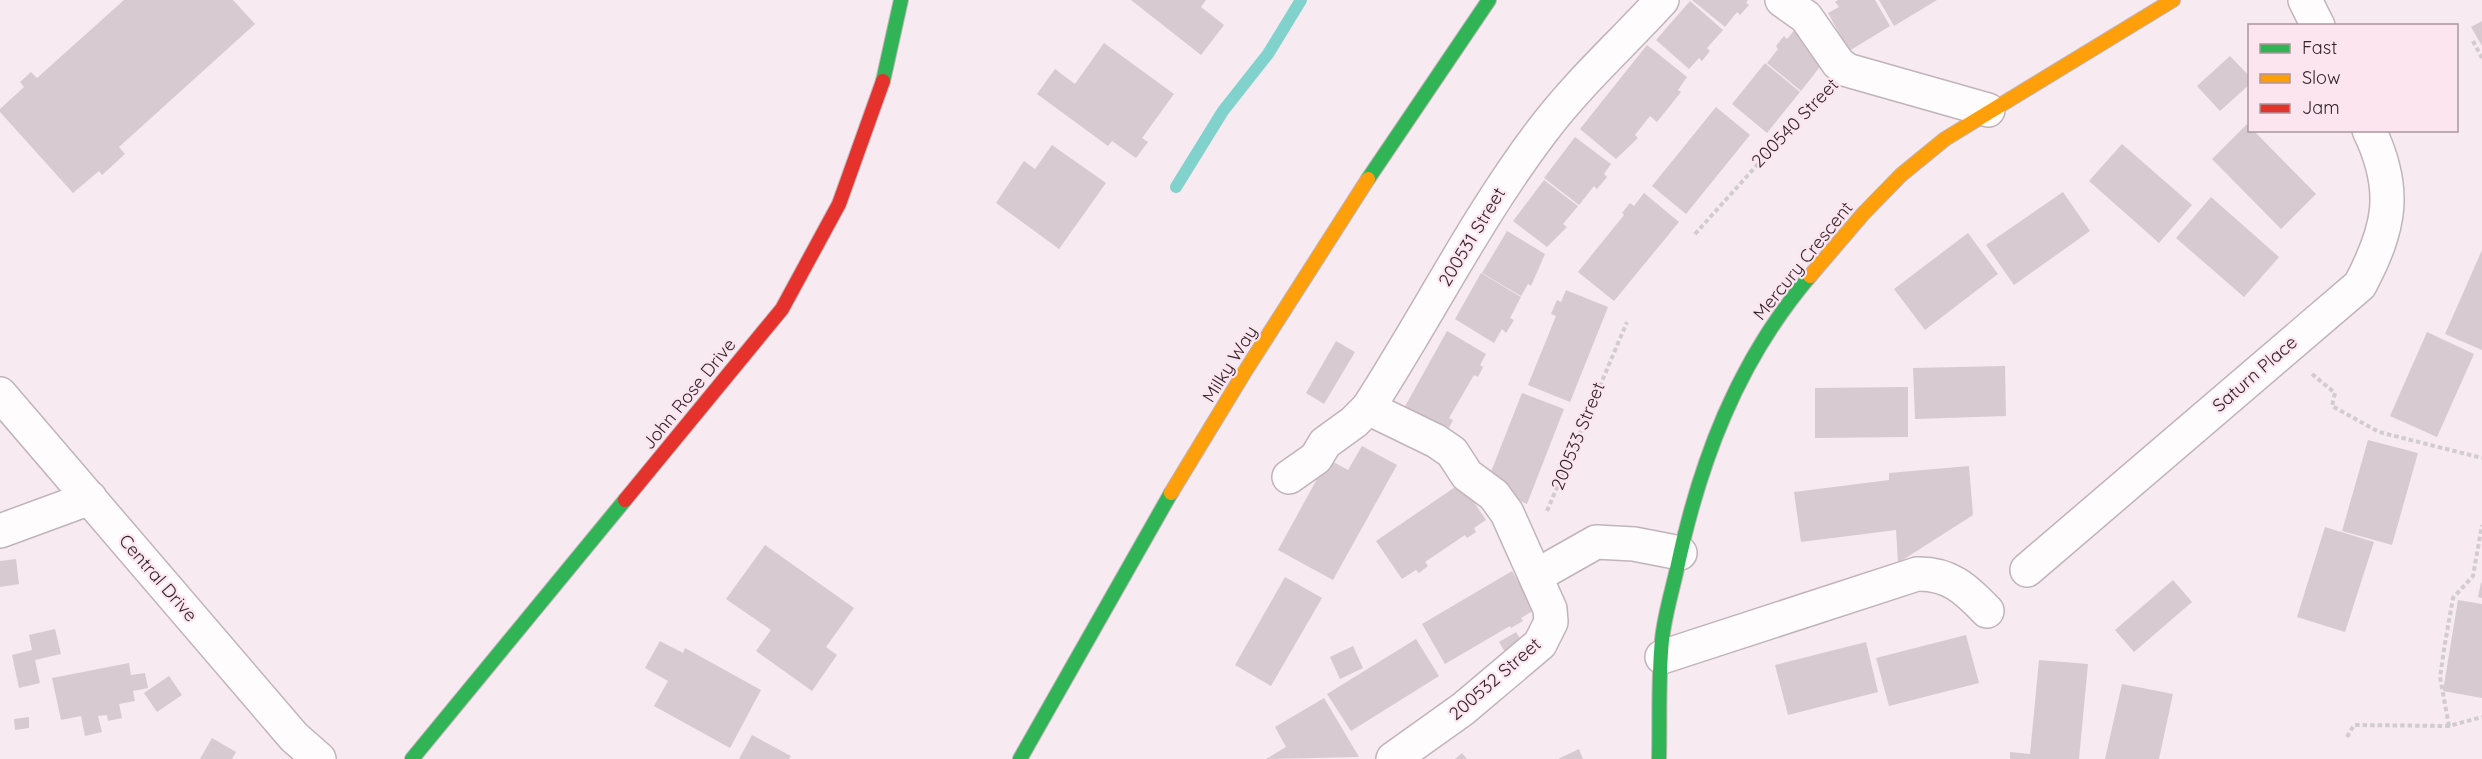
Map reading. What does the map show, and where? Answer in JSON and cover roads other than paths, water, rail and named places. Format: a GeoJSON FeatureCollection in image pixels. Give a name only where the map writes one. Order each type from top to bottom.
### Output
{"type":"FeatureCollection","features":[{"type":"Feature","properties":{"kind":"street","name":"John Rose Drive"},"geometry":{"type":"LineString","coordinates":[[412,759],[782,309],[839,204],[886,74],[901,0]]}},
{"type":"Feature","properties":{"kind":"street","name":"Milky Way"},"geometry":{"type":"LineString","coordinates":[[1020,759],[1165,499],[1398,130],[1489,0]]}},
{"type":"Feature","properties":{"kind":"street","name":"200531 Street"},"geometry":{"type":"LineString","coordinates":[[1289,477],[1316,458],[1325,443],[1354,422],[1368,408],[1473,233],[1535,140],[1567,98],[1662,0]]}},
{"type":"Feature","properties":{"kind":"street","name":"200540 Street"},"geometry":{"type":"LineString","coordinates":[[1782,0],[1806,17],[1838,63],[1847,70],[1988,110]]}},
{"type":"Feature","properties":{"kind":"street","name":"Mercury Crescent"},"geometry":{"type":"LineString","coordinates":[[1659,759],[1662,639],[1680,553],[1707,454],[1743,374],[1779,313],[1863,214],[1901,175],[1945,139],[1988,110],[2173,0]]}},
{"type":"Feature","properties":{"kind":"street"},"geometry":{"type":"LineString","coordinates":[[2305,0],[2317,24]]}},
{"type":"Feature","properties":{"kind":"street","name":"Saturn Place"},"geometry":{"type":"LineString","coordinates":[[2027,570],[2360,285],[2377,253],[2384,224],[2386,172],[2370,132]]}},
{"type":"Feature","properties":{"kind":"street","name":"Central Drive"},"geometry":{"type":"LineString","coordinates":[[0,394],[294,737],[319,759]]}},
{"type":"Feature","properties":{"kind":"street","name":"200532 Street"},"geometry":{"type":"LineString","coordinates":[[1368,408],[1436,441],[1452,452],[1467,475],[1494,495],[1507,513],[1530,562],[1550,609],[1551,622],[1540,644],[1463,709],[1393,759]]}},
{"type":"Feature","properties":{"kind":"street"},"geometry":{"type":"LineString","coordinates":[[0,531],[90,498]]}},
{"type":"Feature","properties":{"kind":"street"},"geometry":{"type":"LineString","coordinates":[[1530,562],[1596,542],[1634,544],[1680,553]]}},
{"type":"Feature","properties":{"kind":"street"},"geometry":{"type":"LineString","coordinates":[[1662,657],[1917,574],[1930,573],[1950,579],[1966,590],[1987,611]]}},
{"type":"Feature","properties":{"kind":"waterway"},"geometry":{"type":"LineString","coordinates":[[1176,187],[1223,111],[1268,54],[1301,0]]}}]}
